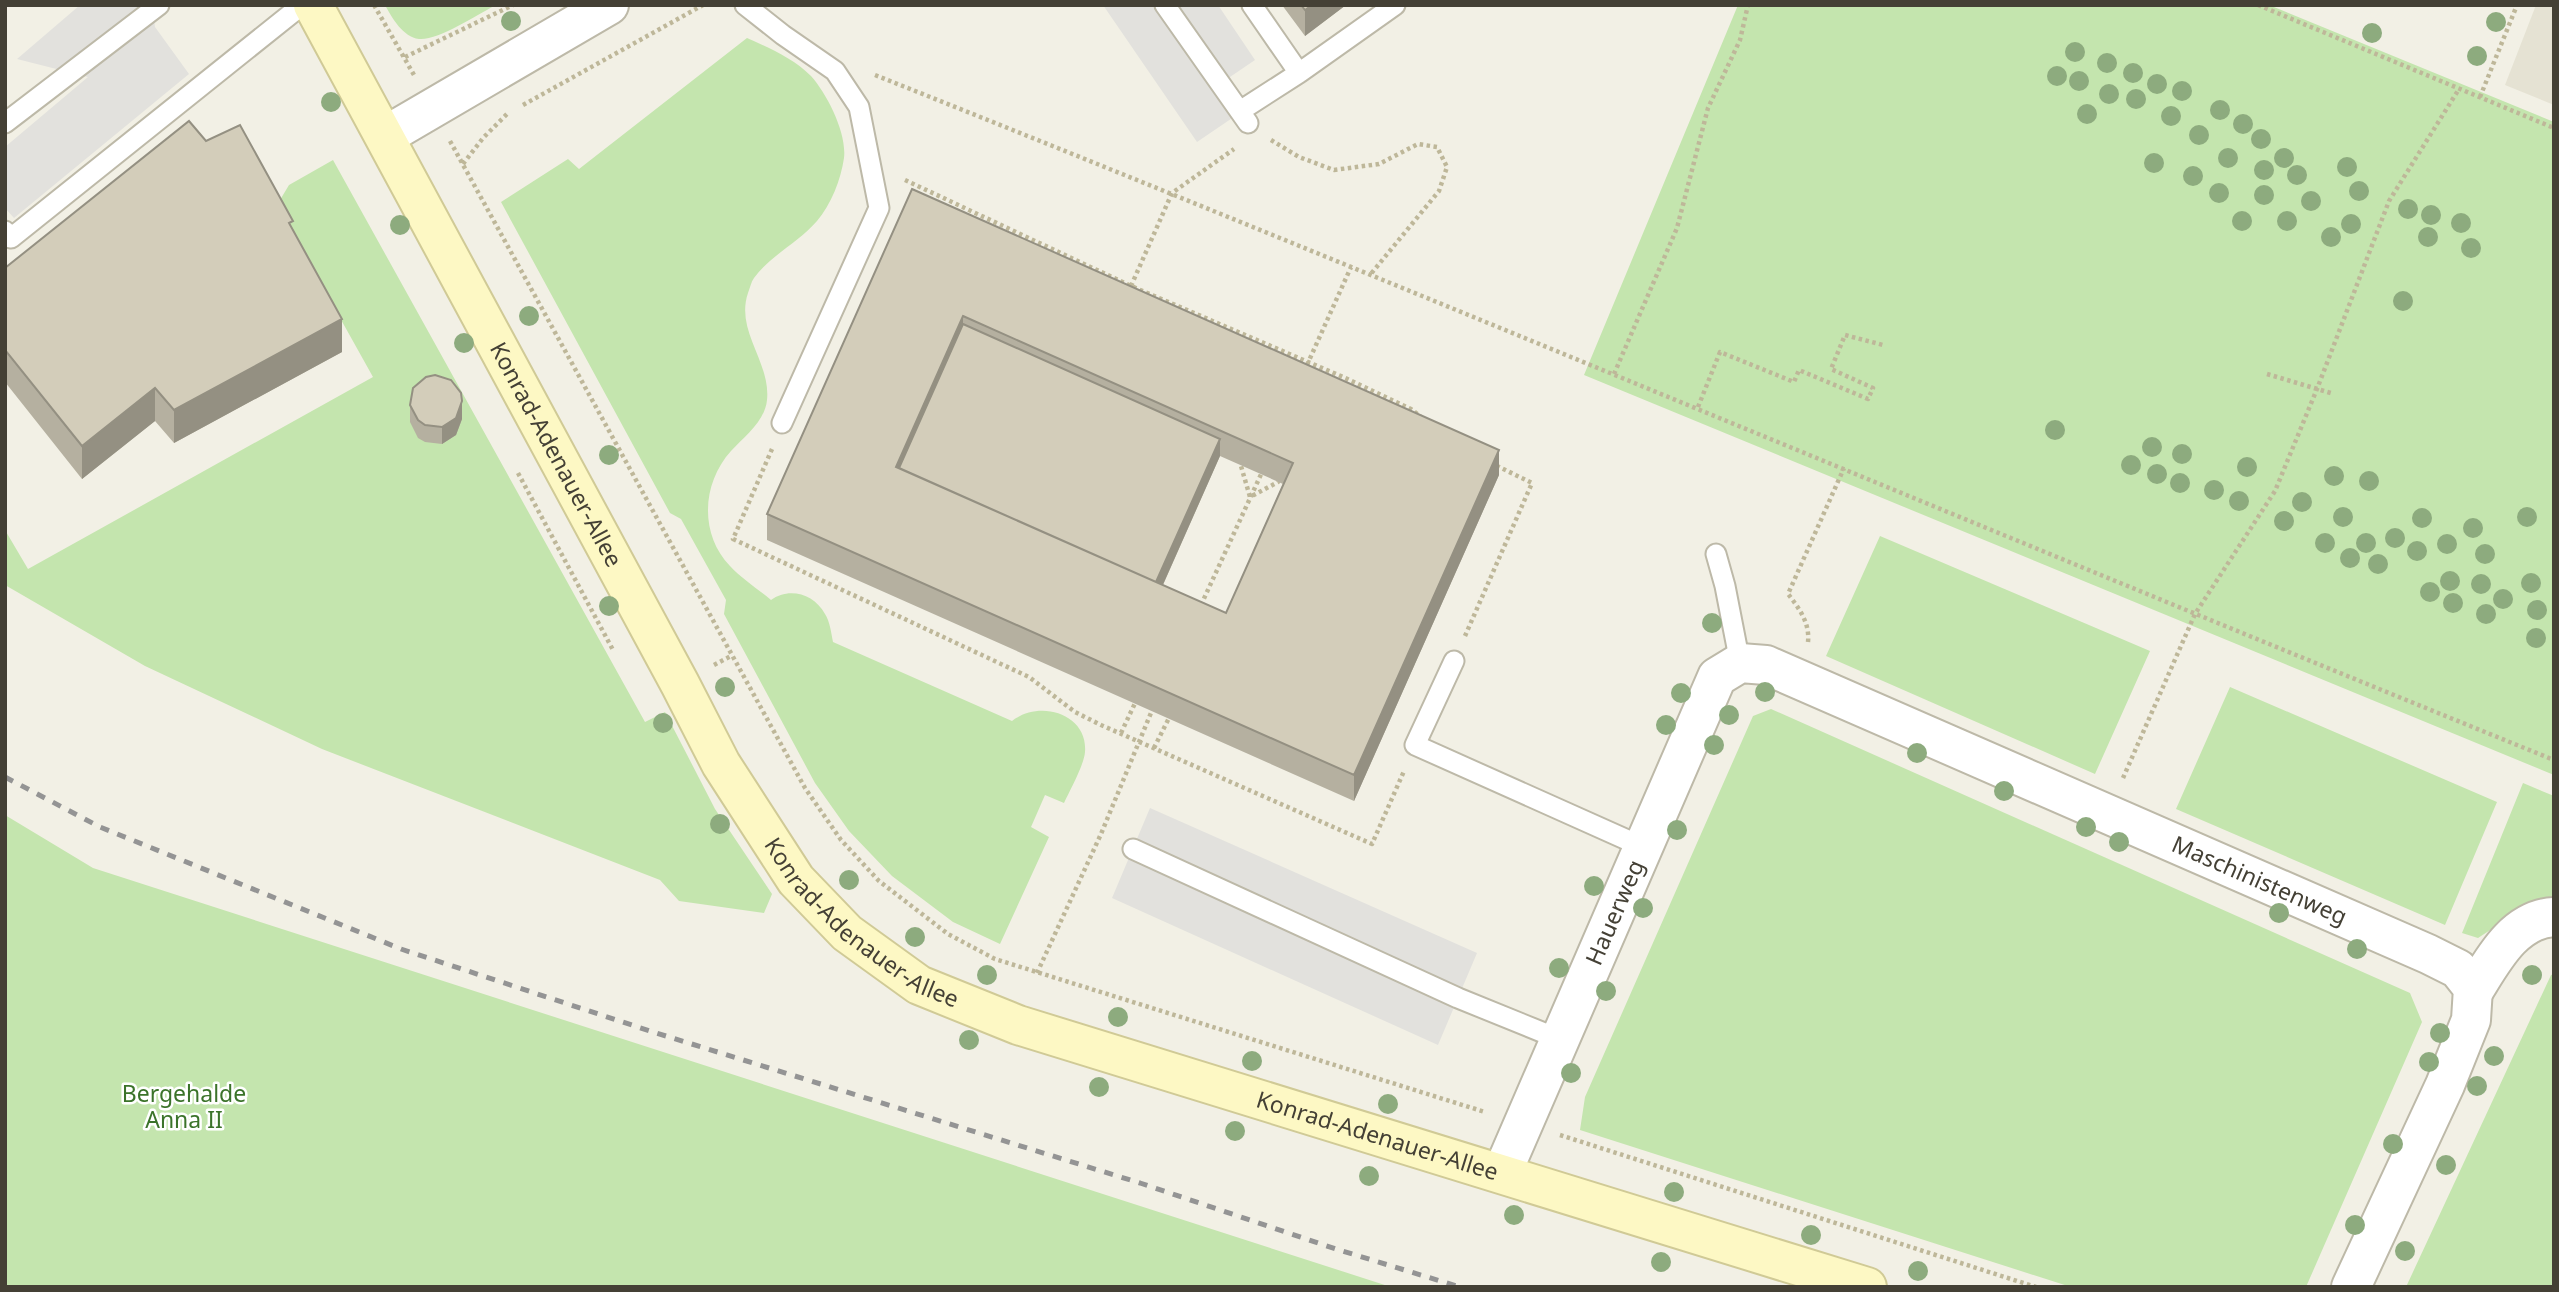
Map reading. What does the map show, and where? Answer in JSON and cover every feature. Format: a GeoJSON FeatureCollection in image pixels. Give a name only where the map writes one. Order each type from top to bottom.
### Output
{"type":"FeatureCollection","features":[{"type":"Feature","properties":{"kind":"street","name":"Konrad-Adenauer-Allee"},"geometry":{"type":"LineString","coordinates":[[313,5],[721,764],[796,880],[847,933],[919,985],[1018,1026],[1867,1287]]}},
{"type":"Feature","properties":{"kind":"street"},"geometry":{"type":"LineString","coordinates":[[385,136],[609,5]]}},
{"type":"Feature","properties":{"kind":"street","name":"Hauerweg"},"geometry":{"type":"LineString","coordinates":[[1502,1173],[1717,677],[1740,663]]}},
{"type":"Feature","properties":{"kind":"street","name":"Maschinistenweg"},"geometry":{"type":"LineString","coordinates":[[1740,663],[1766,665],[1797,676],[2428,954],[2458,969],[2473,990]]}},
{"type":"Feature","properties":{"kind":"street"},"geometry":{"type":"LineString","coordinates":[[2351,1287],[2445,1085],[2471,1020],[2473,990],[2496,955],[2517,931],[2546,917],[2554,917]]}},
{"type":"Feature","properties":{"kind":"lane"},"geometry":{"type":"LineString","coordinates":[[5,123],[159,5]]}},
{"type":"Feature","properties":{"kind":"lane"},"geometry":{"type":"LineString","coordinates":[[5,231],[11,238],[302,5]]}},
{"type":"Feature","properties":{"kind":"lane"},"geometry":{"type":"LineString","coordinates":[[745,5],[835,71],[859,107],[879,208],[782,424]]}},
{"type":"Feature","properties":{"kind":"lane"},"geometry":{"type":"LineString","coordinates":[[1165,5],[1248,122],[1299,73],[1395,5]]}},
{"type":"Feature","properties":{"kind":"lane"},"geometry":{"type":"LineString","coordinates":[[1252,5],[1299,73]]}},
{"type":"Feature","properties":{"kind":"lane"},"geometry":{"type":"LineString","coordinates":[[1716,554],[1740,663]]}},
{"type":"Feature","properties":{"kind":"lane"},"geometry":{"type":"LineString","coordinates":[[1454,661],[1415,745],[1643,847]]}},
{"type":"Feature","properties":{"kind":"lane"},"geometry":{"type":"LineString","coordinates":[[1133,849],[1458,998],[1559,1039]]}},
{"type":"Feature","properties":{"kind":"path"},"geometry":{"type":"LineString","coordinates":[[374,5],[805,788],[841,840],[879,881],[948,934],[995,959],[2036,1287]]}},
{"type":"Feature","properties":{"kind":"path"},"geometry":{"type":"LineString","coordinates":[[405,57],[504,7],[513,5]]}},
{"type":"Feature","properties":{"kind":"path"},"geometry":{"type":"LineString","coordinates":[[463,164],[483,138],[509,113],[702,5]]}},
{"type":"Feature","properties":{"kind":"path"},"geometry":{"type":"LineString","coordinates":[[1615,374],[1676,228],[1708,108],[1740,40],[1748,5]]}},
{"type":"Feature","properties":{"kind":"path"},"geometry":{"type":"LineString","coordinates":[[2258,5],[2554,128]]}},
{"type":"Feature","properties":{"kind":"path"},"geometry":{"type":"LineString","coordinates":[[2480,97],[2517,5]]}},
{"type":"Feature","properties":{"kind":"path"},"geometry":{"type":"LineString","coordinates":[[835,71],[871,73],[1172,193],[2554,760]]}},
{"type":"Feature","properties":{"kind":"path"},"geometry":{"type":"LineString","coordinates":[[2107,814],[2195,614],[2275,491],[2389,201],[2459,89]]}},
{"type":"Feature","properties":{"kind":"path"},"geometry":{"type":"LineString","coordinates":[[1131,286],[1172,193],[1248,122],[1299,157],[1334,170],[1379,164],[1418,144],[1437,147],[1447,167],[1439,191],[1370,275]]}},
{"type":"Feature","properties":{"kind":"path"},"geometry":{"type":"LineString","coordinates":[[872,165],[1131,286],[1326,370],[1411,409],[1422,417]]}},
{"type":"Feature","properties":{"kind":"path"},"geometry":{"type":"LineString","coordinates":[[1303,374],[1351,267]]}},
{"type":"Feature","properties":{"kind":"path"},"geometry":{"type":"LineString","coordinates":[[1698,407],[1720,352],[1794,382],[1799,370],[1868,399],[1873,388],[1831,369],[1845,335],[1882,345]]}},
{"type":"Feature","properties":{"kind":"path"},"geometry":{"type":"LineString","coordinates":[[1285,366],[1290,354]]}},
{"type":"Feature","properties":{"kind":"path"},"geometry":{"type":"LineString","coordinates":[[1321,382],[1326,370]]}},
{"type":"Feature","properties":{"kind":"path"},"geometry":{"type":"LineString","coordinates":[[2267,374],[2334,394]]}},
{"type":"Feature","properties":{"kind":"path"},"geometry":{"type":"LineString","coordinates":[[782,424],[733,539],[1029,677],[1075,712],[1372,844],[1415,745]]}},
{"type":"Feature","properties":{"kind":"path"},"geometry":{"type":"LineString","coordinates":[[1247,453],[1241,466],[1250,497]]}},
{"type":"Feature","properties":{"kind":"path"},"geometry":{"type":"LineString","coordinates":[[1454,661],[1532,483],[1486,461]]}},
{"type":"Feature","properties":{"kind":"path"},"geometry":{"type":"LineString","coordinates":[[1197,613],[1266,462]]}},
{"type":"Feature","properties":{"kind":"path"},"geometry":{"type":"LineString","coordinates":[[1797,676],[1809,638],[1802,613],[1788,594],[1844,468]]}},
{"type":"Feature","properties":{"kind":"path"},"geometry":{"type":"LineString","coordinates":[[1250,497],[1278,482],[1283,469]]}},
{"type":"Feature","properties":{"kind":"path"},"geometry":{"type":"LineString","coordinates":[[1193,607],[1202,602]]}},
{"type":"Feature","properties":{"kind":"path"},"geometry":{"type":"LineString","coordinates":[[1202,602],[1205,612]]}},
{"type":"Feature","properties":{"kind":"path"},"geometry":{"type":"LineString","coordinates":[[1121,733],[1140,692]]}},
{"type":"Feature","properties":{"kind":"path"},"geometry":{"type":"LineString","coordinates":[[1037,973],[1101,834],[1157,698]]}},
{"type":"Feature","properties":{"kind":"path"},"geometry":{"type":"LineString","coordinates":[[1154,748],[1175,706]]}},
{"type":"Feature","properties":{"kind":"shaded area"},"geometry":{"type":"Polygon","coordinates":[[[80,5],[152,5],[155,27],[189,74],[14,218],[5,208],[5,147],[88,77],[17,59],[80,5]]]}},
{"type":"Feature","properties":{"kind":"shaded area"},"geometry":{"type":"Polygon","coordinates":[[[1103,5],[1218,5],[1255,60],[1227,79],[1247,108],[1197,142],[1103,5]]]}},
{"type":"Feature","properties":{"kind":"shaded area"},"geometry":{"type":"Polygon","coordinates":[[[2536,5],[2554,5],[2554,105],[2505,85],[2536,5]]]}},
{"type":"Feature","properties":{"kind":"shaded area"},"geometry":{"type":"Polygon","coordinates":[[[1150,808],[1477,953],[1438,1045],[1112,898],[1150,808]]]}},
{"type":"Feature","properties":{"kind":"green space"},"geometry":{"type":"Polygon","coordinates":[[[385,5],[494,6],[446,32],[419,39],[403,31],[385,5]]]}},
{"type":"Feature","properties":{"kind":"green space"},"geometry":{"type":"Polygon","coordinates":[[[1738,5],[2269,5],[2554,122],[2554,775],[1584,375],[1738,5]]]}},
{"type":"Feature","properties":{"kind":"green space"},"geometry":{"type":"Polygon","coordinates":[[[747,38],[789,59],[811,76],[835,114],[842,137],[844,158],[835,191],[822,215],[810,229],[761,270],[754,278],[748,293],[746,320],[764,373],[767,400],[758,421],[731,451],[714,478],[708,509],[713,539],[730,566],[771,600],[793,593],[814,601],[827,617],[833,642],[1012,721],[1023,714],[1048,711],[1071,720],[1079,728],[1084,739],[1082,764],[1064,803],[1045,795],[1031,827],[1049,837],[1000,944],[953,922],[892,876],[849,831],[815,783],[724,614],[726,600],[681,519],[670,513],[501,202],[568,159],[579,169],[747,38]]]}},
{"type":"Feature","properties":{"kind":"green space"},"geometry":{"type":"Polygon","coordinates":[[[333,160],[645,722],[665,712],[715,809],[772,894],[764,913],[679,901],[660,880],[322,749],[145,666],[5,585],[5,530],[28,569],[373,377],[277,205],[289,185],[333,160]]]}},
{"type":"Feature","properties":{"kind":"green space"},"geometry":{"type":"Polygon","coordinates":[[[1880,536],[2150,651],[2095,774],[1826,656],[1880,536]]]}},
{"type":"Feature","properties":{"kind":"green space"},"geometry":{"type":"Polygon","coordinates":[[[2230,687],[2497,802],[2445,925],[2176,809],[2230,687]]]}},
{"type":"Feature","properties":{"kind":"green space"},"geometry":{"type":"Polygon","coordinates":[[[1771,709],[2410,993],[2422,1022],[2306,1287],[2071,1287],[1580,1130],[1585,1097],[1753,716],[1771,709]]]}},
{"type":"Feature","properties":{"kind":"green space"},"geometry":{"type":"Polygon","coordinates":[[[2523,783],[2554,796],[2554,898],[2533,902],[2478,938],[2462,933],[2523,783]]]}},
{"type":"Feature","properties":{"kind":"green space","name":"Bergehalde Anna II"},"geometry":{"type":"Polygon","coordinates":[[[5,815],[93,868],[1391,1287],[5,1287],[5,815]]]}},
{"type":"Feature","properties":{"kind":"green space"},"geometry":{"type":"Polygon","coordinates":[[[2554,974],[2554,1287],[2406,1287],[2551,975],[2554,974]]]}},
{"type":"Feature","properties":{"kind":"building"},"geometry":{"type":"Polygon","coordinates":[[[189,121],[206,141],[240,125],[293,221],[289,223],[342,319],[174,410],[155,388],[82,446],[5,350],[5,268],[189,121]]]}},
{"type":"Feature","properties":{"kind":"building"},"geometry":{"type":"Polygon","coordinates":[[[912,189],[1499,450],[1354,775],[767,514],[912,189]],[[963,316],[896,467],[1226,613],[1293,463],[963,316]]]}},
{"type":"Feature","properties":{"kind":"building"},"geometry":{"type":"Polygon","coordinates":[[[963,324],[1220,439],[1156,582],[899,468],[963,324]]]}},
{"type":"Feature","properties":{"kind":"building"},"geometry":{"type":"Polygon","coordinates":[[[435,375],[451,380],[461,393],[462,401],[456,418],[442,427],[425,425],[418,420],[410,405],[413,388],[426,377],[435,375]]]}},
{"type":"Feature","properties":{"kind":"railway"},"geometry":{"type":"LineString","coordinates":[[5,777],[100,827],[401,949],[653,1032],[1140,1183],[1336,1249],[1460,1287]]}}]}
